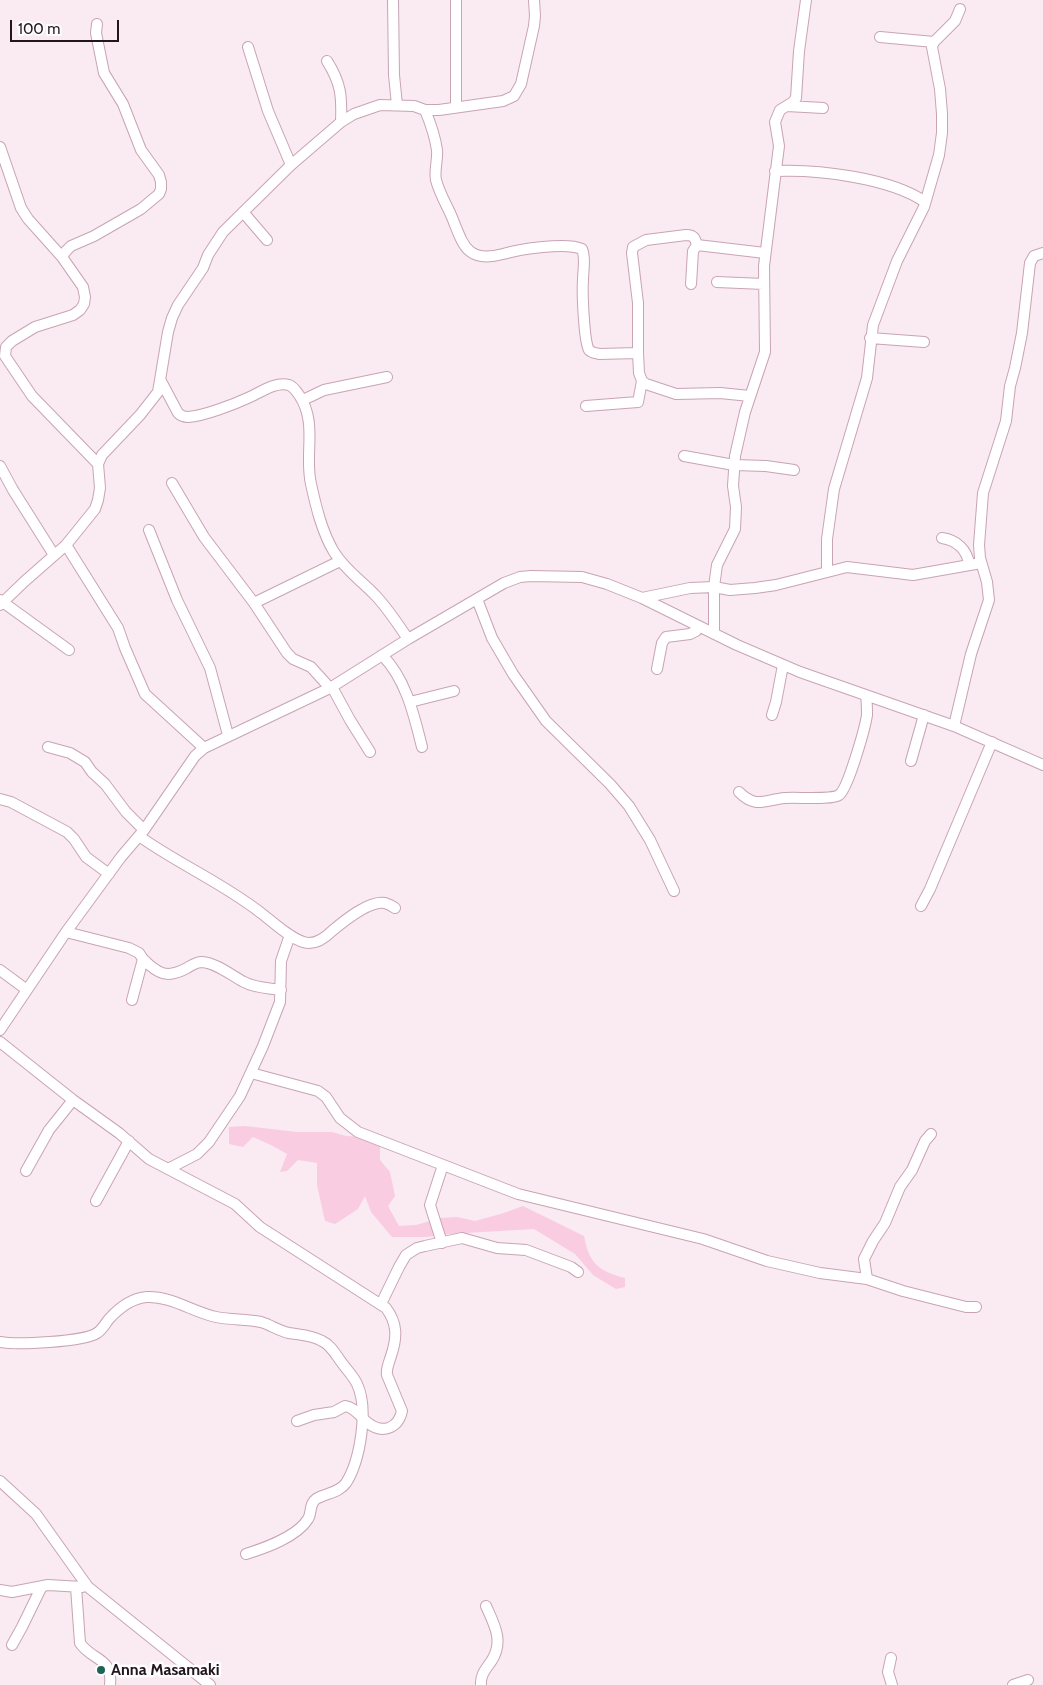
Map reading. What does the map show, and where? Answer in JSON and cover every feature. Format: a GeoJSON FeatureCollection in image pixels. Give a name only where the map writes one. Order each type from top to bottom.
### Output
{"type":"FeatureCollection","features":[{"type":"Feature","properties":{"kind":"street"},"geometry":{"type":"LineString","coordinates":[[393,0],[394,75],[397,105]]}},
{"type":"Feature","properties":{"kind":"street"},"geometry":{"type":"LineString","coordinates":[[456,0],[456,107]]}},
{"type":"Feature","properties":{"kind":"street"},"geometry":{"type":"LineString","coordinates":[[69,650],[1,602],[66,545],[95,510],[100,488],[98,464],[102,455],[153,400],[158,392],[168,332],[175,311],[203,268],[218,238],[291,165],[341,122],[354,114],[380,106],[397,105],[414,106],[425,110],[440,110],[503,101],[514,96],[521,84],[534,26],[534,0]]}},
{"type":"Feature","properties":{"kind":"street"},"geometry":{"type":"LineString","coordinates":[[714,634],[714,587],[717,565],[736,529],[734,465],[737,443],[765,352],[765,254],[779,146],[775,122],[780,110],[796,98],[799,51],[806,0]]}},
{"type":"Feature","properties":{"kind":"street"},"geometry":{"type":"LineString","coordinates":[[827,571],[827,539],[834,489],[867,378],[870,338],[876,315],[897,260],[925,202],[934,175],[942,133],[940,89],[932,53],[934,42],[955,21],[960,9]]}},
{"type":"Feature","properties":{"kind":"street"},"geometry":{"type":"LineString","coordinates":[[62,257],[71,246],[94,236],[141,209],[155,198],[161,189],[160,175],[141,150],[123,104],[104,73],[96,32],[97,24]]}},
{"type":"Feature","properties":{"kind":"street"},"geometry":{"type":"LineString","coordinates":[[880,37],[934,42]]}},
{"type":"Feature","properties":{"kind":"street"},"geometry":{"type":"LineString","coordinates":[[248,47],[268,111],[291,165]]}},
{"type":"Feature","properties":{"kind":"street"},"geometry":{"type":"LineString","coordinates":[[327,61],[340,87],[342,98],[341,122]]}},
{"type":"Feature","properties":{"kind":"street"},"geometry":{"type":"LineString","coordinates":[[786,106],[823,108]]}},
{"type":"Feature","properties":{"kind":"street"},"geometry":{"type":"LineString","coordinates":[[425,110],[430,120],[437,150],[436,180],[463,246],[481,256],[492,257],[510,252],[539,248],[571,247],[582,249],[584,254],[582,282],[587,344],[590,351],[599,354],[638,353]]}},
{"type":"Feature","properties":{"kind":"street"},"geometry":{"type":"LineString","coordinates":[[0,147],[21,208],[28,219],[62,257],[83,287],[85,297],[84,304],[73,315],[35,327],[12,341],[6,347],[5,356],[32,396],[98,464]]}},
{"type":"Feature","properties":{"kind":"street"},"geometry":{"type":"LineString","coordinates":[[775,171],[814,171],[855,178],[914,194],[925,202]]}},
{"type":"Feature","properties":{"kind":"street"},"geometry":{"type":"LineString","coordinates":[[243,212],[267,240]]}},
{"type":"Feature","properties":{"kind":"street"},"geometry":{"type":"LineString","coordinates":[[586,406],[638,402],[642,381],[638,353],[638,303],[632,253],[633,247],[646,240],[686,235],[692,235],[698,246]]}},
{"type":"Feature","properties":{"kind":"street"},"geometry":{"type":"LineString","coordinates":[[691,284],[692,251],[698,246],[765,254]]}},
{"type":"Feature","properties":{"kind":"street"},"geometry":{"type":"LineString","coordinates":[[954,726],[971,654],[989,600],[979,545],[983,493],[1006,421],[1010,386],[1022,333],[1030,262],[1034,256],[1043,253]]}},
{"type":"Feature","properties":{"kind":"street"},"geometry":{"type":"LineString","coordinates":[[718,282],[764,284]]}},
{"type":"Feature","properties":{"kind":"street"},"geometry":{"type":"LineString","coordinates":[[870,338],[924,342]]}},
{"type":"Feature","properties":{"kind":"street"},"geometry":{"type":"LineString","coordinates":[[303,400],[324,390],[387,377]]}},
{"type":"Feature","properties":{"kind":"street"},"geometry":{"type":"LineString","coordinates":[[161,381],[178,413],[189,417],[226,407],[273,386],[289,385],[294,388],[303,400],[308,414],[310,429],[308,458],[310,483],[325,533],[340,561],[383,604],[408,639]]}},
{"type":"Feature","properties":{"kind":"street"},"geometry":{"type":"LineString","coordinates":[[642,381],[676,394],[720,392],[750,396]]}},
{"type":"Feature","properties":{"kind":"street"},"geometry":{"type":"LineString","coordinates":[[684,456],[734,465],[766,466],[794,470]]}},
{"type":"Feature","properties":{"kind":"street"},"geometry":{"type":"LineString","coordinates":[[0,466],[54,555]]}},
{"type":"Feature","properties":{"kind":"street"},"geometry":{"type":"LineString","coordinates":[[172,483],[204,538],[254,603],[287,653],[293,659],[312,667],[331,687],[370,752]]}},
{"type":"Feature","properties":{"kind":"street"},"geometry":{"type":"LineString","coordinates":[[148,530],[183,614],[210,668],[228,736]]}},
{"type":"Feature","properties":{"kind":"street"},"geometry":{"type":"LineString","coordinates":[[44,538],[46,563]]}},
{"type":"Feature","properties":{"kind":"street"},"geometry":{"type":"LineString","coordinates":[[942,538],[949,539],[962,548],[968,556],[969,564]]}},
{"type":"Feature","properties":{"kind":"street"},"geometry":{"type":"LineString","coordinates":[[66,545],[118,628],[144,694],[204,748]]}},
{"type":"Feature","properties":{"kind":"street"},"geometry":{"type":"LineString","coordinates":[[254,603],[340,561]]}},
{"type":"Feature","properties":{"kind":"street"},"geometry":{"type":"LineString","coordinates":[[642,598],[690,588],[714,587],[730,590],[776,585],[847,567],[913,575],[981,563]]}},
{"type":"Feature","properties":{"kind":"street"},"geometry":{"type":"LineString","coordinates":[[0,1030],[66,932],[142,833],[195,756],[204,748],[331,687],[477,599],[504,584],[520,578],[531,576],[582,577],[607,584],[642,598],[697,626],[783,665],[954,726],[1043,765]]}},
{"type":"Feature","properties":{"kind":"street"},"geometry":{"type":"LineString","coordinates":[[477,599],[492,638],[513,674],[546,721],[610,784],[629,806],[650,840],[674,891]]}},
{"type":"Feature","properties":{"kind":"street"},"geometry":{"type":"LineString","coordinates":[[657,669],[662,643],[666,637],[690,634],[696,630],[697,626]]}},
{"type":"Feature","properties":{"kind":"street"},"geometry":{"type":"LineString","coordinates":[[382,655],[394,668],[410,702],[422,747]]}},
{"type":"Feature","properties":{"kind":"street"},"geometry":{"type":"LineString","coordinates":[[772,715],[783,665]]}},
{"type":"Feature","properties":{"kind":"street"},"geometry":{"type":"LineString","coordinates":[[410,702],[454,691]]}},
{"type":"Feature","properties":{"kind":"street"},"geometry":{"type":"LineString","coordinates":[[739,792],[747,800],[753,802],[840,795],[852,767],[864,727],[867,714],[866,696]]}},
{"type":"Feature","properties":{"kind":"street"},"geometry":{"type":"LineString","coordinates":[[911,761],[924,715]]}},
{"type":"Feature","properties":{"kind":"street"},"geometry":{"type":"LineString","coordinates":[[921,906],[930,889],[992,742]]}},
{"type":"Feature","properties":{"kind":"street"},"geometry":{"type":"LineString","coordinates":[[48,747],[70,753],[84,762],[105,784],[142,833],[158,850],[235,894],[290,935],[306,943],[322,940],[349,918],[368,906],[384,903],[395,908]]}},
{"type":"Feature","properties":{"kind":"street"},"geometry":{"type":"LineString","coordinates":[[0,798],[67,832],[86,857],[109,874]]}},
{"type":"Feature","properties":{"kind":"street"},"geometry":{"type":"LineString","coordinates":[[66,932],[129,948],[139,954],[154,970],[166,974],[184,970],[197,962],[209,964],[251,985],[282,990]]}},
{"type":"Feature","properties":{"kind":"street"},"geometry":{"type":"LineString","coordinates":[[168,1169],[197,1154],[209,1142],[240,1096],[275,1018],[280,1002],[282,990],[281,961],[290,935]]}},
{"type":"Feature","properties":{"kind":"street"},"geometry":{"type":"LineString","coordinates":[[132,1000],[143,959]]}},
{"type":"Feature","properties":{"kind":"street"},"geometry":{"type":"LineString","coordinates":[[0,970],[27,990]]}},
{"type":"Feature","properties":{"kind":"street"},"geometry":{"type":"LineString","coordinates":[[0,1042],[130,1142],[149,1159],[235,1204],[260,1227],[381,1304],[394,1320],[396,1329],[386,1376],[402,1411],[396,1425],[386,1428],[371,1426],[354,1410],[345,1406],[334,1412],[314,1415],[297,1421]]}},
{"type":"Feature","properties":{"kind":"street"},"geometry":{"type":"LineString","coordinates":[[251,1073],[318,1091],[326,1097],[340,1118],[358,1132],[518,1194],[703,1239],[767,1261],[820,1273],[867,1279],[903,1291],[976,1307]]}},
{"type":"Feature","properties":{"kind":"street"},"geometry":{"type":"LineString","coordinates":[[26,1171],[49,1130],[73,1100]]}},
{"type":"Feature","properties":{"kind":"street"},"geometry":{"type":"LineString","coordinates":[[867,1279],[864,1259],[873,1241],[886,1223],[900,1187],[912,1170],[921,1149],[932,1134]]}},
{"type":"Feature","properties":{"kind":"street"},"geometry":{"type":"LineString","coordinates":[[96,1201],[130,1142]]}},
{"type":"Feature","properties":{"kind":"street"},"geometry":{"type":"LineString","coordinates":[[442,1242],[430,1205],[443,1165]]}},
{"type":"Feature","properties":{"kind":"street"},"geometry":{"type":"LineString","coordinates":[[381,1304],[406,1255],[417,1248],[462,1238],[498,1248],[526,1250],[550,1261],[571,1267],[578,1272]]}},
{"type":"Feature","properties":{"kind":"street"},"geometry":{"type":"LineString","coordinates":[[0,1342],[60,1342],[91,1336],[100,1331],[121,1307],[146,1297],[159,1298],[217,1317],[245,1319],[264,1323],[279,1330],[324,1342],[334,1351],[357,1384],[363,1419],[360,1442],[350,1474],[345,1485],[336,1492],[313,1502],[309,1518],[298,1530],[267,1547],[246,1554]]}},
{"type":"Feature","properties":{"kind":"street"},"geometry":{"type":"LineString","coordinates":[[0,1481],[36,1514],[88,1587],[210,1685]]}},
{"type":"Feature","properties":{"kind":"street"},"geometry":{"type":"LineString","coordinates":[[0,1590],[12,1592],[42,1586],[88,1587]]}},
{"type":"Feature","properties":{"kind":"street"},"geometry":{"type":"LineString","coordinates":[[12,1645],[42,1586]]}},
{"type":"Feature","properties":{"kind":"street"},"geometry":{"type":"LineString","coordinates":[[76,1587],[80,1643],[104,1662],[110,1671],[110,1685]]}},
{"type":"Feature","properties":{"kind":"street"},"geometry":{"type":"LineString","coordinates":[[481,1685],[481,1677],[497,1650],[498,1638],[486,1606]]}},
{"type":"Feature","properties":{"kind":"street"},"geometry":{"type":"LineString","coordinates":[[890,1658],[888,1672],[892,1685]]}},
{"type":"Feature","properties":{"kind":"street"},"geometry":{"type":"LineString","coordinates":[[1013,1685],[1028,1680]]}},
{"type":"Feature","properties":{"kind":"shaded area"},"geometry":{"type":"Polygon","coordinates":[[[245,1126],[297,1132],[332,1132],[346,1136],[368,1137],[380,1143],[380,1160],[390,1172],[395,1196],[388,1206],[399,1226],[416,1225],[441,1218],[457,1217],[475,1221],[523,1206],[584,1236],[589,1253],[596,1264],[601,1269],[625,1278],[625,1287],[616,1289],[593,1275],[575,1254],[534,1229],[426,1237],[392,1237],[371,1212],[365,1196],[358,1209],[335,1224],[325,1221],[317,1185],[317,1163],[298,1160],[287,1171],[280,1172],[287,1154],[271,1145],[253,1137],[243,1147],[229,1144],[229,1127],[245,1126]]]}},
{"type":"Feature","properties":{"kind":"place","name":"Anna Masamaki"},"geometry":{"type":"Point","coordinates":[101,1670]}}]}
